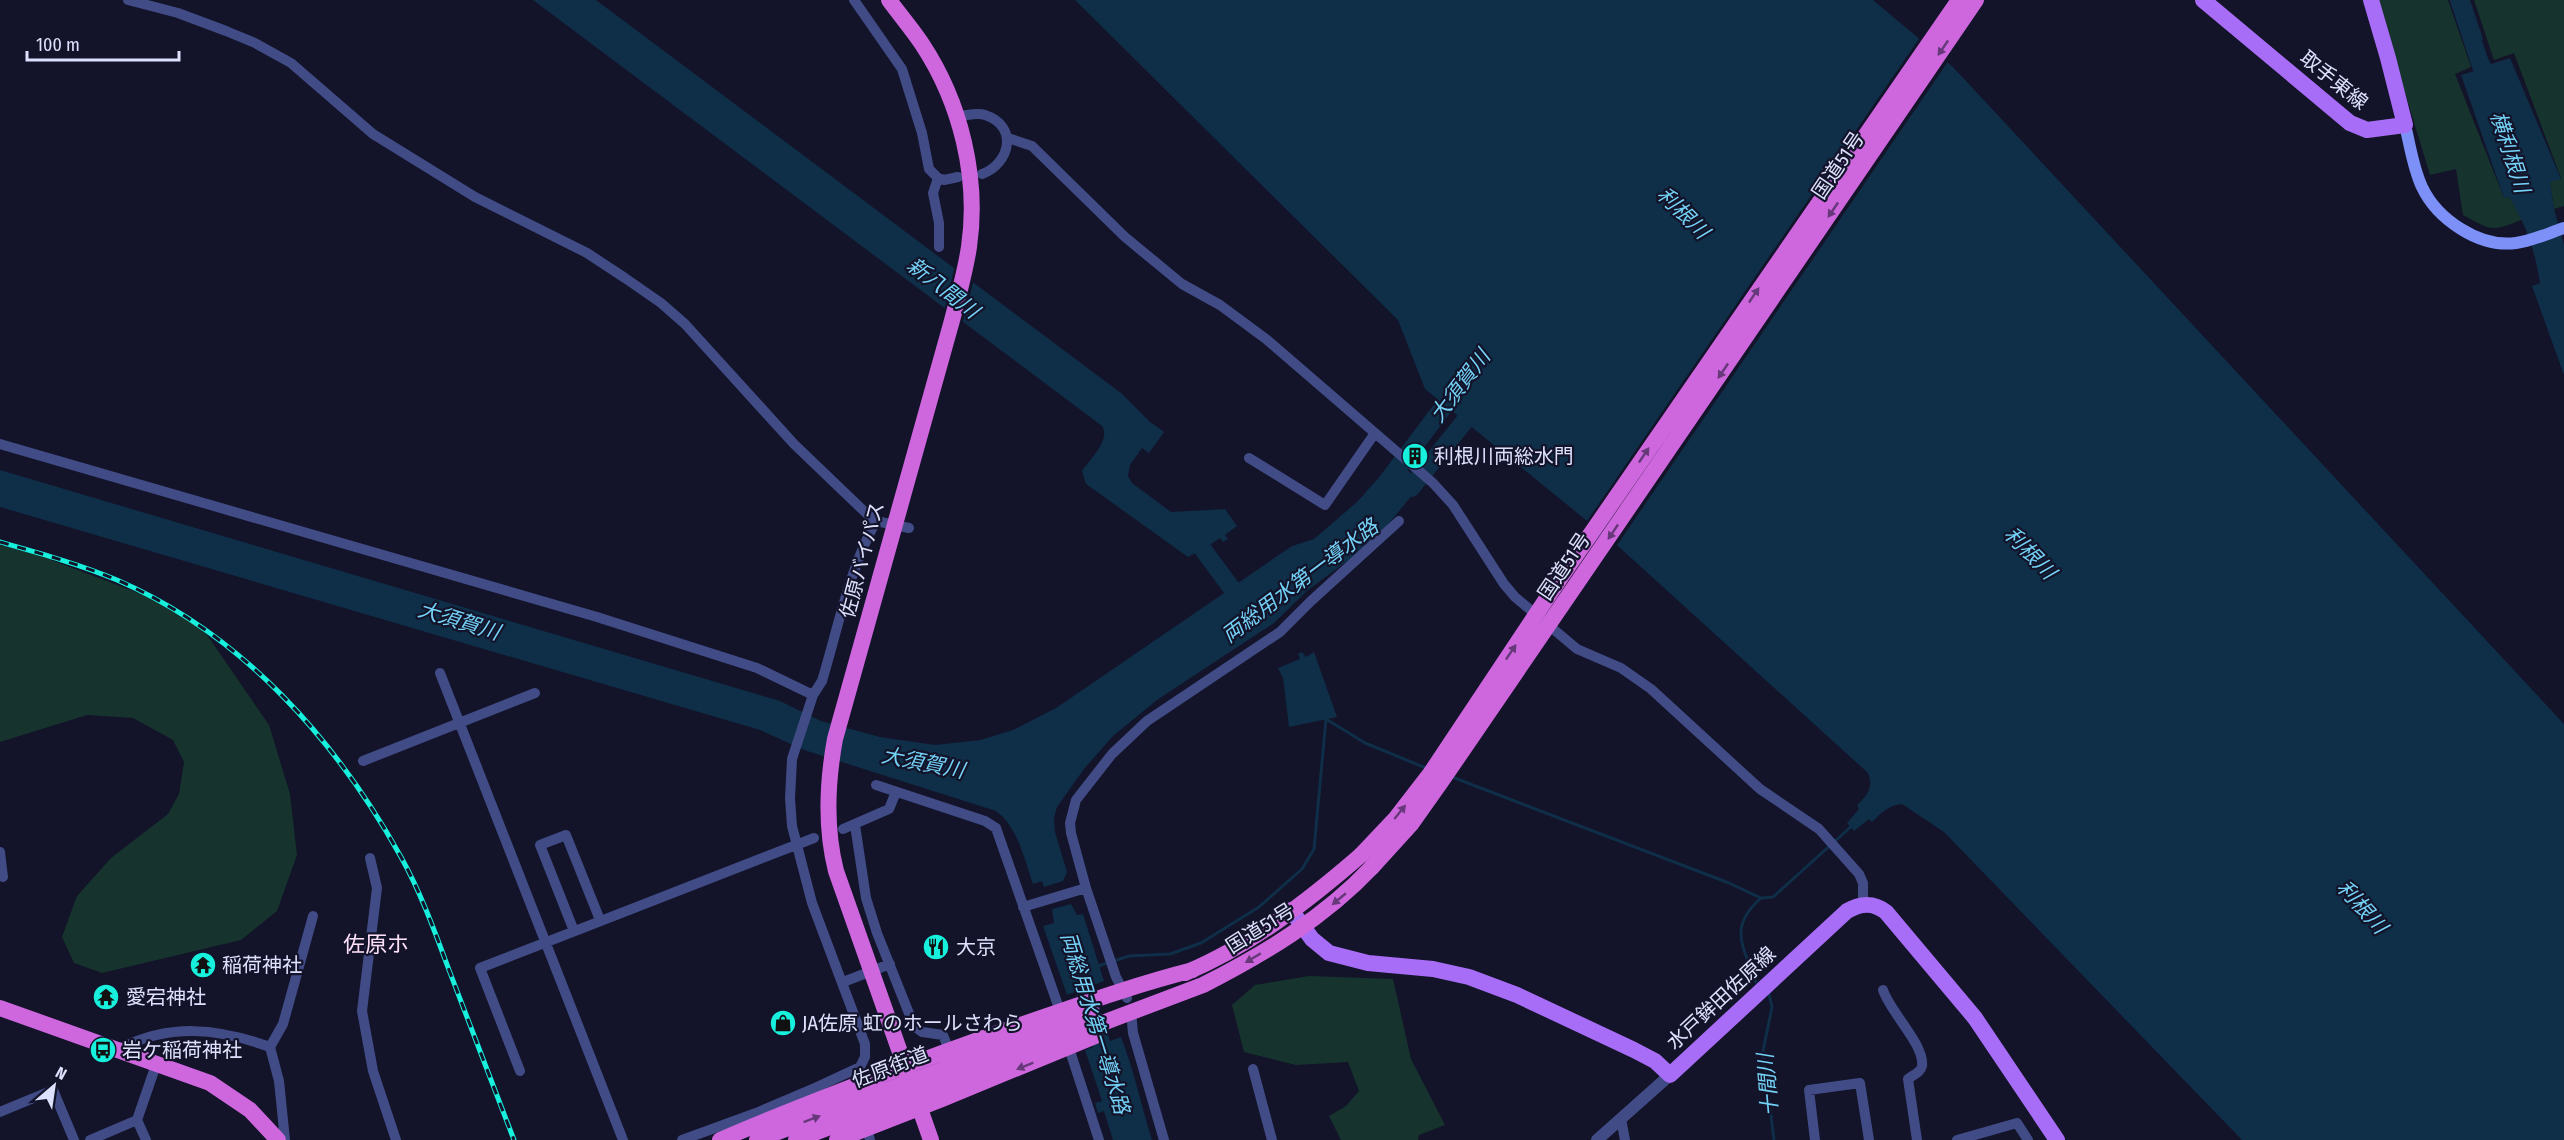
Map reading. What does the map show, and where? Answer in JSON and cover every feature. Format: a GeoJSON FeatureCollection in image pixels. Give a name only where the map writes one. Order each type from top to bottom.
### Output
{"type":"FeatureCollection","features":[{"type":"Feature","properties":{"kind":"highway","name":"佐原バイパス"},"geometry":{"type":"LineString","coordinates":[[889,0],[928,54],[957,116],[968,161],[972,209],[965,272],[902,527],[841,715],[830,769],[829,825],[833,860],[931,1140]]}},
{"type":"Feature","properties":{"kind":"highway","name":"国道51号"},"geometry":{"type":"LineString","coordinates":[[1124,1006],[1169,998],[1203,986],[1302,927],[1340,899],[1396,818],[1430,774],[1560,577],[1959,0]]}},
{"type":"Feature","properties":{"kind":"highway","name":"国道51号"},"geometry":{"type":"LineString","coordinates":[[1124,1006],[1229,952],[1366,861],[1412,823],[1976,0]]}},
{"type":"Feature","properties":{"kind":"highway"},"geometry":{"type":"LineString","coordinates":[[837,1140],[869,1134],[1071,1027],[1124,1006]]}},
{"type":"Feature","properties":{"kind":"highway"},"geometry":{"type":"LineString","coordinates":[[720,1140],[819,1092],[906,1066],[949,1050],[1071,1027],[1124,1006]]}},
{"type":"Feature","properties":{"kind":"highway"},"geometry":{"type":"LineString","coordinates":[[1,1012],[119,1049],[210,1083],[259,1118],[278,1140]]}},
{"type":"Feature","properties":{"kind":"highway","name":"佐原街道"},"geometry":{"type":"LineString","coordinates":[[757,1140],[887,1098],[1071,1027]]}},
{"type":"Feature","properties":{"kind":"highway","name":"佐原街道"},"geometry":{"type":"LineString","coordinates":[[796,1140],[887,1098]]}},
{"type":"Feature","properties":{"kind":"main road","name":"取手東線"},"geometry":{"type":"LineString","coordinates":[[2203,0],[2350,123],[2367,130],[2404,124],[2371,0]]}},
{"type":"Feature","properties":{"kind":"main road"},"geometry":{"type":"LineString","coordinates":[[2404,124],[2417,170],[2432,203],[2477,237],[2500,244],[2514,244],[2561,229]]}},
{"type":"Feature","properties":{"kind":"main road"},"geometry":{"type":"LineString","coordinates":[[1863,904],[1879,907],[1886,912],[1976,1018],[2057,1140]]}},
{"type":"Feature","properties":{"kind":"main road","name":"水戸鉾田佐原線"},"geometry":{"type":"LineString","coordinates":[[1291,910],[1302,927],[1318,945],[1329,953],[1368,963],[1433,969],[1494,986],[1634,1050],[1655,1061],[1670,1075],[1833,922],[1846,911],[1863,904]]}},
{"type":"Feature","properties":{"kind":"street"},"geometry":{"type":"LineString","coordinates":[[128,0],[178,13],[255,43],[282,58],[309,77],[373,134],[475,197],[587,253],[626,278],[661,303],[685,324],[794,444],[834,484],[876,521],[902,527]]}},
{"type":"Feature","properties":{"kind":"street"},"geometry":{"type":"LineString","coordinates":[[854,0],[902,69],[922,133],[929,169],[938,178],[944,180],[958,177]]}},
{"type":"Feature","properties":{"kind":"street"},"geometry":{"type":"LineString","coordinates":[[957,116],[987,115],[1002,126],[1008,138],[1003,159],[988,172],[982,174]]}},
{"type":"Feature","properties":{"kind":"street"},"geometry":{"type":"LineString","coordinates":[[1008,138],[1032,146],[1125,237],[1182,284],[1220,305],[1266,339],[1428,479],[1453,505],[1511,594],[1577,650],[1621,668],[1651,689],[1760,789],[1819,829],[1859,874],[1863,883],[1863,904]]}},
{"type":"Feature","properties":{"kind":"street"},"geometry":{"type":"LineString","coordinates":[[938,178],[933,192],[939,223],[939,247]]}},
{"type":"Feature","properties":{"kind":"street"},"geometry":{"type":"LineString","coordinates":[[1249,458],[1324,505],[1375,433]]}},
{"type":"Feature","properties":{"kind":"street"},"geometry":{"type":"LineString","coordinates":[[0,444],[608,621],[757,668],[811,699]]}},
{"type":"Feature","properties":{"kind":"street"},"geometry":{"type":"LineString","coordinates":[[682,1140],[819,1092],[860,1067],[865,1057],[865,1044],[812,903],[792,826],[790,798],[792,759],[811,699],[822,681],[866,539],[876,521]]}},
{"type":"Feature","properties":{"kind":"street"},"geometry":{"type":"LineString","coordinates":[[1164,1140],[1116,977],[1086,888],[1070,823],[1076,801],[1112,754],[1162,710],[1280,632],[1399,521]]}},
{"type":"Feature","properties":{"kind":"street"},"geometry":{"type":"LineString","coordinates":[[440,673],[623,1140]]}},
{"type":"Feature","properties":{"kind":"street"},"geometry":{"type":"LineString","coordinates":[[363,761],[535,693]]}},
{"type":"Feature","properties":{"kind":"street"},"geometry":{"type":"LineString","coordinates":[[876,785],[985,821],[996,828],[1023,907],[1071,1027],[1099,1140]]}},
{"type":"Feature","properties":{"kind":"street"},"geometry":{"type":"LineString","coordinates":[[843,829],[889,809],[896,792]]}},
{"type":"Feature","properties":{"kind":"street"},"geometry":{"type":"LineString","coordinates":[[855,825],[866,898],[877,933],[914,1026],[921,1032],[943,1035],[949,1050]]}},
{"type":"Feature","properties":{"kind":"street"},"geometry":{"type":"LineString","coordinates":[[574,931],[540,845],[566,835],[600,921]]}},
{"type":"Feature","properties":{"kind":"street"},"geometry":{"type":"LineString","coordinates":[[520,1071],[480,968],[814,838]]}},
{"type":"Feature","properties":{"kind":"street"},"geometry":{"type":"LineString","coordinates":[[0,852],[3,877]]}},
{"type":"Feature","properties":{"kind":"street"},"geometry":{"type":"LineString","coordinates":[[370,858],[377,888],[362,1011],[373,1071],[396,1140]]}},
{"type":"Feature","properties":{"kind":"street"},"geometry":{"type":"LineString","coordinates":[[1023,907],[1086,888]]}},
{"type":"Feature","properties":{"kind":"street"},"geometry":{"type":"LineString","coordinates":[[285,1140],[286,1128],[279,1080],[270,1047],[283,1024],[313,916]]}},
{"type":"Feature","properties":{"kind":"street"},"geometry":{"type":"LineString","coordinates":[[843,982],[890,964]]}},
{"type":"Feature","properties":{"kind":"street"},"geometry":{"type":"LineString","coordinates":[[1883,990],[1887,1002],[1919,1051],[1922,1065],[1919,1072],[1908,1079],[1917,1140]]}},
{"type":"Feature","properties":{"kind":"street"},"geometry":{"type":"LineString","coordinates":[[119,1049],[135,1041],[186,1029],[223,1034],[270,1047]]}},
{"type":"Feature","properties":{"kind":"street"},"geometry":{"type":"LineString","coordinates":[[146,1140],[137,1120],[157,1062]]}},
{"type":"Feature","properties":{"kind":"street"},"geometry":{"type":"LineString","coordinates":[[1252,1069],[1272,1140]]}},
{"type":"Feature","properties":{"kind":"street"},"geometry":{"type":"LineString","coordinates":[[1597,1140],[1670,1075]]}},
{"type":"Feature","properties":{"kind":"street"},"geometry":{"type":"LineString","coordinates":[[1815,1140],[1809,1090],[1860,1083],[1869,1140]]}},
{"type":"Feature","properties":{"kind":"street"},"geometry":{"type":"LineString","coordinates":[[0,1112],[52,1090],[74,1140]]}},
{"type":"Feature","properties":{"kind":"street"},"geometry":{"type":"LineString","coordinates":[[1621,1119],[1625,1140]]}},
{"type":"Feature","properties":{"kind":"street"},"geometry":{"type":"LineString","coordinates":[[90,1140],[137,1120]]}},
{"type":"Feature","properties":{"kind":"street"},"geometry":{"type":"LineString","coordinates":[[1957,1140],[2017,1123],[2028,1140]]}},
{"type":"Feature","properties":{"kind":"green space"},"geometry":{"type":"Polygon","coordinates":[[[2377,0],[2448,0],[2471,67],[2455,74],[2504,198],[2509,197],[2523,219],[2498,228],[2487,227],[2463,215],[2456,169],[2430,175],[2377,0]]]}},
{"type":"Feature","properties":{"kind":"green space"},"geometry":{"type":"Polygon","coordinates":[[[2474,0],[2564,0],[2564,206],[2554,209],[2550,182],[2561,178],[2514,53],[2494,60],[2474,0]]]}},
{"type":"Feature","properties":{"kind":"green space"},"geometry":{"type":"Polygon","coordinates":[[[0,545],[38,555],[173,606],[203,629],[269,725],[290,794],[297,855],[277,911],[241,940],[102,973],[74,963],[62,937],[77,896],[111,858],[168,814],[179,794],[184,762],[173,740],[133,718],[87,715],[0,742],[0,545]]]}},
{"type":"Feature","properties":{"kind":"green space"},"geometry":{"type":"Polygon","coordinates":[[[1309,976],[1393,979],[1411,1059],[1445,1125],[1419,1135],[1418,1140],[1341,1140],[1329,1116],[1346,1106],[1359,1091],[1348,1062],[1296,1065],[1244,1052],[1232,1005],[1255,985],[1309,976]]]}},
{"type":"Feature","properties":{"kind":"water"},"geometry":{"type":"Polygon","coordinates":[[[533,0],[596,0],[1121,393],[1149,421],[1164,432],[1149,453],[1142,448],[1130,465],[1128,476],[1132,483],[1171,512],[1225,509],[1237,526],[1225,535],[1228,539],[1223,542],[1220,538],[1207,547],[1220,565],[1214,570],[1201,550],[1188,557],[1086,484],[1082,471],[1102,443],[1104,431],[1102,426],[533,0]]]}},
{"type":"Feature","properties":{"kind":"water","name":"利根川"},"geometry":{"type":"Polygon","coordinates":[[[1075,0],[1873,0],[1953,67],[2564,724],[2564,1140],[2242,1140],[1944,832],[1902,804],[1889,808],[1872,822],[1869,819],[1854,831],[1847,823],[1859,809],[1857,805],[1870,787],[1868,773],[1619,547],[1425,389],[1398,320],[1075,0]]]}},
{"type":"Feature","properties":{"kind":"water"},"geometry":{"type":"Polygon","coordinates":[[[2452,0],[2470,0],[2483,39],[2467,45],[2452,0]]]}},
{"type":"Feature","properties":{"kind":"water"},"geometry":{"type":"Polygon","coordinates":[[[2486,54],[2491,64],[2510,58],[2561,179],[2550,182],[2554,209],[2564,244],[2564,375],[2532,286],[2540,283],[2529,238],[2509,197],[2504,198],[2461,75],[2477,70],[2474,59],[2486,54]]]}},
{"type":"Feature","properties":{"kind":"water"},"geometry":{"type":"Polygon","coordinates":[[[1395,459],[1422,483],[1386,527],[1350,559],[1308,590],[1274,623],[1157,700],[1113,736],[1084,769],[1057,807],[1054,818],[1055,832],[1067,872],[1063,881],[1044,887],[1042,881],[1033,884],[1015,835],[1004,818],[996,811],[804,750],[760,730],[0,507],[0,470],[780,701],[821,721],[880,737],[935,745],[980,740],[1013,730],[1056,708],[1227,591],[1225,588],[1232,582],[1235,585],[1292,546],[1314,539],[1358,501],[1395,459]]]}},
{"type":"Feature","properties":{"kind":"water"},"geometry":{"type":"Polygon","coordinates":[[[1302,652],[1306,657],[1314,652],[1337,717],[1289,727],[1283,678],[1278,668],[1300,659],[1298,654],[1302,652]]]}},
{"type":"Feature","properties":{"kind":"water"},"geometry":{"type":"Polygon","coordinates":[[[1071,904],[1077,915],[1083,914],[1104,981],[1067,995],[1043,926],[1054,923],[1052,909],[1071,904]]]}},
{"type":"Feature","properties":{"kind":"water"},"geometry":{"type":"Polygon","coordinates":[[[1121,1037],[1152,1140],[1113,1140],[1104,1111],[1098,1113],[1095,1103],[1102,1101],[1085,1050],[1121,1037]]]}},
{"type":"Feature","properties":{"kind":"pier"},"geometry":{"type":"Polygon","coordinates":[[[1921,36],[1949,60],[1615,548],[1585,524],[1921,36]]]}},
{"type":"Feature","properties":{"kind":"pier"},"geometry":{"type":"Polygon","coordinates":[[[955,265],[974,279],[962,325],[944,311],[955,265]]]}},
{"type":"Feature","properties":{"kind":"waterway","name":"横利根川"},"geometry":{"type":"LineString","coordinates":[[2459,0],[2486,81]]}},
{"type":"Feature","properties":{"kind":"waterway","name":"大須賀川"},"geometry":{"type":"LineString","coordinates":[[1386,483],[1460,385]]}},
{"type":"Feature","properties":{"kind":"waterway","name":"両総用水第一導水路"},"geometry":{"type":"LineString","coordinates":[[1411,488],[1480,402]]}},
{"type":"Feature","properties":{"kind":"waterway","name":"新八間川"},"geometry":{"type":"LineString","coordinates":[[1202,548],[1238,597]]}},
{"type":"Feature","properties":{"kind":"waterway"},"geometry":{"type":"LineString","coordinates":[[1095,967],[1129,956],[1170,954],[1201,943],[1259,907],[1302,869],[1314,849],[1326,719],[1365,743],[1426,768]]}},
{"type":"Feature","properties":{"kind":"waterway"},"geometry":{"type":"LineString","coordinates":[[1452,777],[1729,883],[1761,898],[1773,897],[1854,824]]}},
{"type":"Feature","properties":{"kind":"waterway","name":"十間川"},"geometry":{"type":"LineString","coordinates":[[1756,982],[1743,948],[1741,929],[1744,919],[1761,898]]}},
{"type":"Feature","properties":{"kind":"waterway","name":"両総用水第一導水路"},"geometry":{"type":"LineString","coordinates":[[1078,966],[1108,1066]]}},
{"type":"Feature","properties":{"kind":"waterway","name":"十間川"},"geometry":{"type":"LineString","coordinates":[[1769,994],[1772,1007],[1763,1051],[1774,1140]]}},
{"type":"Feature","properties":{"kind":"railway"},"geometry":{"type":"LineString","coordinates":[[0,542],[103,574],[162,603],[205,630],[245,661],[282,695],[316,732],[347,772],[375,814],[408,871],[433,927],[514,1140]]}},
{"type":"Feature","properties":{"kind":"place","name":"利根川両総水門"},"geometry":{"type":"Point","coordinates":[1415,456]}},
{"type":"Feature","properties":{"kind":"place","name":"大京"},"geometry":{"type":"Point","coordinates":[936,947]}},
{"type":"Feature","properties":{"kind":"place","name":"稲荷神社"},"geometry":{"type":"Point","coordinates":[203,965]}},
{"type":"Feature","properties":{"kind":"place","name":"愛宕神社"},"geometry":{"type":"Point","coordinates":[106,997]}},
{"type":"Feature","properties":{"kind":"place","name":"JA佐原 虹のホールさわら"},"geometry":{"type":"Point","coordinates":[783,1023]}},
{"type":"Feature","properties":{"kind":"place","name":"岩ケ稲荷神社"},"geometry":{"type":"Point","coordinates":[103,1050]}},
{"type":"Feature","properties":{"kind":"district","name":"佐原ホ"},"geometry":{"type":"Point","coordinates":[376,944]}}]}
